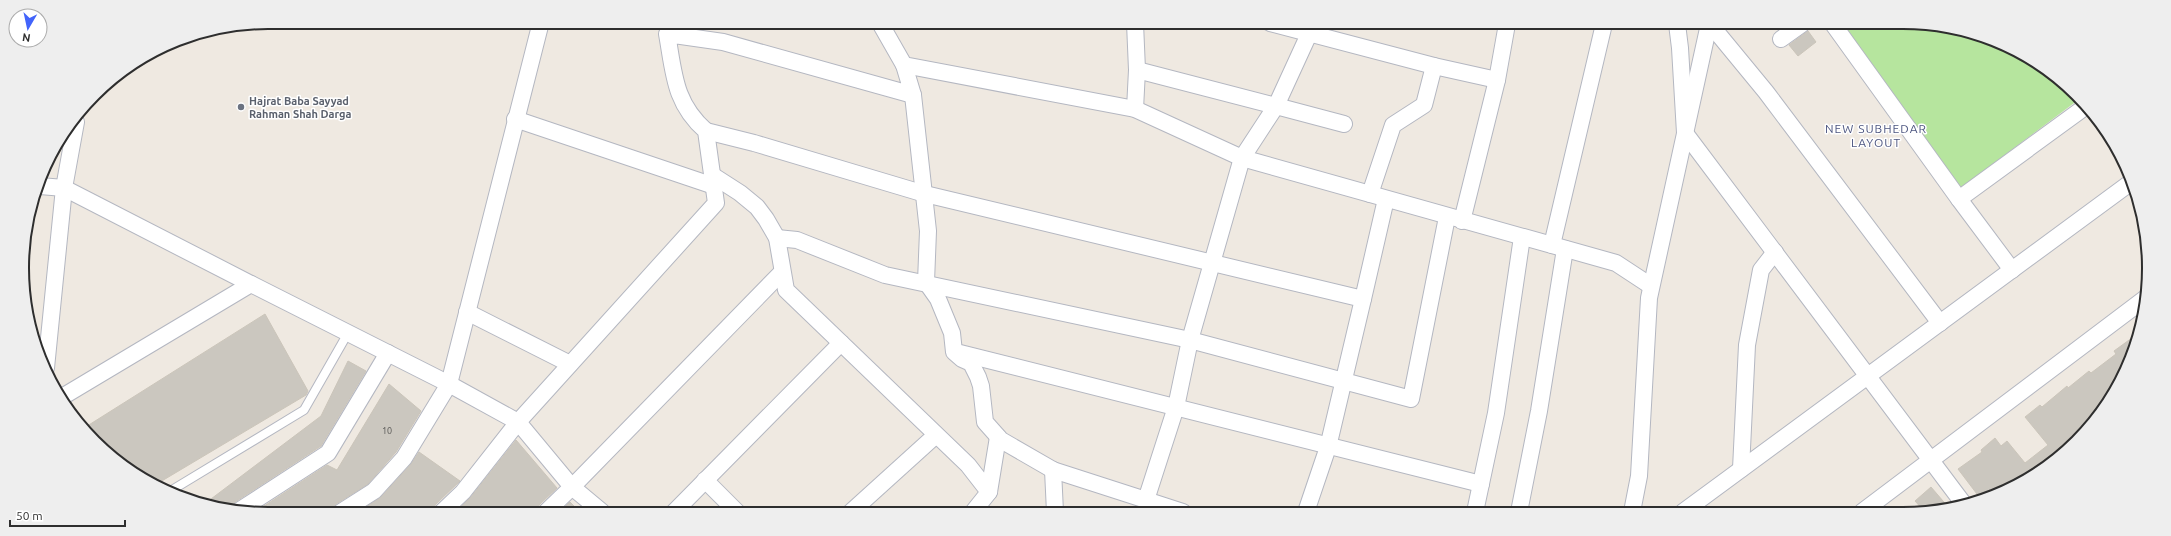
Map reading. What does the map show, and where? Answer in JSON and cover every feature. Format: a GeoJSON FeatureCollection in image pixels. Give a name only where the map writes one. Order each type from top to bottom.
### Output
{"type":"FeatureCollection","features":[{"type":"Feature","properties":{"kind":"street"},"geometry":{"type":"LineString","coordinates":[[349,507],[374,491],[404,458],[449,384],[515,119],[539,29]]}},
{"type":"Feature","properties":{"kind":"street"},"geometry":{"type":"LineString","coordinates":[[666,29],[678,92],[694,120],[706,131],[754,143],[925,194],[1364,299]]}},
{"type":"Feature","properties":{"kind":"street"},"geometry":{"type":"LineString","coordinates":[[670,29],[723,42],[913,95]]}},
{"type":"Feature","properties":{"kind":"street"},"geometry":{"type":"LineString","coordinates":[[883,29],[904,65],[913,95],[928,231],[926,282],[938,299],[952,333],[954,352],[962,359],[971,363],[978,377],[981,386],[985,422],[998,437],[1053,470],[1168,507]]}},
{"type":"Feature","properties":{"kind":"street"},"geometry":{"type":"LineString","coordinates":[[1135,29],[1137,70],[1135,110]]}},
{"type":"Feature","properties":{"kind":"street"},"geometry":{"type":"LineString","coordinates":[[1291,29],[1434,66],[1497,80]]}},
{"type":"Feature","properties":{"kind":"street"},"geometry":{"type":"LineString","coordinates":[[777,238],[797,240],[885,275],[926,282],[1190,340],[1411,399],[1454,219],[1497,80],[1506,29]]}},
{"type":"Feature","properties":{"kind":"street"},"geometry":{"type":"LineString","coordinates":[[1520,507],[1539,412],[1558,247],[1603,29]]}},
{"type":"Feature","properties":{"kind":"street"},"geometry":{"type":"LineString","coordinates":[[1678,29],[1685,133],[1961,500]]}},
{"type":"Feature","properties":{"kind":"street"},"geometry":{"type":"LineString","coordinates":[[1633,507],[1639,476],[1649,298],[1708,29]]}},
{"type":"Feature","properties":{"kind":"street"},"geometry":{"type":"LineString","coordinates":[[1713,29],[1766,92],[1940,323]]}},
{"type":"Feature","properties":{"kind":"street"},"geometry":{"type":"LineString","coordinates":[[1781,39],[1795,29]]}},
{"type":"Feature","properties":{"kind":"street"},"geometry":{"type":"LineString","coordinates":[[1837,29],[1959,200],[2012,270]]}},
{"type":"Feature","properties":{"kind":"street"},"geometry":{"type":"LineString","coordinates":[[1146,500],[1176,407],[1190,340],[1242,158],[1276,106],[1309,34]]}},
{"type":"Feature","properties":{"kind":"street"},"geometry":{"type":"LineString","coordinates":[[904,65],[1135,110],[1242,158],[1454,219],[1616,263],[1651,286]]}},
{"type":"Feature","properties":{"kind":"street"},"geometry":{"type":"LineString","coordinates":[[1370,194],[1393,125],[1424,105],[1434,66]]}},
{"type":"Feature","properties":{"kind":"street"},"geometry":{"type":"LineString","coordinates":[[1137,70],[1344,124]]}},
{"type":"Feature","properties":{"kind":"street"},"geometry":{"type":"LineString","coordinates":[[1959,200],[2083,110]]}},
{"type":"Feature","properties":{"kind":"street"},"geometry":{"type":"LineString","coordinates":[[515,119],[713,180],[740,193],[757,207],[777,238],[786,290],[968,465],[989,492]]}},
{"type":"Feature","properties":{"kind":"street"},"geometry":{"type":"LineString","coordinates":[[47,359],[64,188],[75,127]]}},
{"type":"Feature","properties":{"kind":"street"},"geometry":{"type":"LineString","coordinates":[[448,507],[464,492],[518,422],[716,203],[706,131]]}},
{"type":"Feature","properties":{"kind":"street"},"geometry":{"type":"LineString","coordinates":[[1690,507],[2127,185]]}},
{"type":"Feature","properties":{"kind":"street"},"geometry":{"type":"LineString","coordinates":[[44,186],[64,188],[449,384],[518,422],[572,487],[596,507]]}},
{"type":"Feature","properties":{"kind":"street"},"geometry":{"type":"LineString","coordinates":[[1308,507],[1328,447],[1345,382],[1386,199]]}},
{"type":"Feature","properties":{"kind":"street"},"geometry":{"type":"LineString","coordinates":[[1476,507],[1496,413],[1522,237]]}},
{"type":"Feature","properties":{"kind":"street"},"geometry":{"type":"LineString","coordinates":[[1741,469],[1748,345],[1761,270],[1775,252]]}},
{"type":"Feature","properties":{"kind":"street"},"geometry":{"type":"LineString","coordinates":[[551,507],[782,272]]}},
{"type":"Feature","properties":{"kind":"street"},"geometry":{"type":"LineString","coordinates":[[65,395],[251,284]]}},
{"type":"Feature","properties":{"kind":"street"},"geometry":{"type":"LineString","coordinates":[[1869,507],[2139,302]]}},
{"type":"Feature","properties":{"kind":"street"},"geometry":{"type":"LineString","coordinates":[[467,312],[570,364]]}},
{"type":"Feature","properties":{"kind":"street"},"geometry":{"type":"LineString","coordinates":[[679,507],[841,343]]}},
{"type":"Feature","properties":{"kind":"street"},"geometry":{"type":"LineString","coordinates":[[954,352],[1176,407],[1328,447],[1481,484]]}},
{"type":"Feature","properties":{"kind":"street"},"geometry":{"type":"LineString","coordinates":[[247,506],[328,453],[388,353]]}},
{"type":"Feature","properties":{"kind":"street"},"geometry":{"type":"LineString","coordinates":[[857,507],[936,434]]}},
{"type":"Feature","properties":{"kind":"street"},"geometry":{"type":"LineString","coordinates":[[977,507],[989,492],[998,437]]}},
{"type":"Feature","properties":{"kind":"street"},"geometry":{"type":"LineString","coordinates":[[1053,470],[1055,507]]}},
{"type":"Feature","properties":{"kind":"street"},"geometry":{"type":"LineString","coordinates":[[705,480],[732,507]]}},
{"type":"Feature","properties":{"kind":"lane"},"geometry":{"type":"LineString","coordinates":[[175,488],[304,410],[348,333]]}},
{"type":"Feature","properties":{"kind":"green space"},"geometry":{"type":"Polygon","coordinates":[[[1845,29],[1919,30],[1934,31],[1965,37],[1994,47],[2036,69],[2061,88],[2075,102],[1961,188],[1845,29]]]}},
{"type":"Feature","properties":{"kind":"building"},"geometry":{"type":"Polygon","coordinates":[[[1808,31],[1816,42],[1798,56],[1789,45],[1808,31]]]}},
{"type":"Feature","properties":{"kind":"building"},"geometry":{"type":"Polygon","coordinates":[[[265,314],[308,391],[306,395],[161,481],[135,467],[123,458],[110,448],[88,426],[265,314]]]}},
{"type":"Feature","properties":{"kind":"building"},"geometry":{"type":"Polygon","coordinates":[[[2131,339],[2124,359],[2110,388],[2083,426],[2061,448],[2036,467],[2009,482],[1978,495],[1958,469],[1982,452],[1981,450],[1995,438],[2001,446],[2007,441],[2025,463],[2048,445],[2025,417],[2040,405],[2042,407],[2067,386],[2068,388],[2089,371],[2091,373],[2116,354],[2114,351],[2131,339]]]}},
{"type":"Feature","properties":{"kind":"building"},"geometry":{"type":"Polygon","coordinates":[[[348,361],[366,371],[321,446],[232,504],[210,500],[321,416],[348,361]]]}},
{"type":"Feature","properties":{"kind":"building"},"geometry":{"type":"Polygon","coordinates":[[[389,384],[421,411],[396,452],[368,484],[336,504],[334,507],[263,507],[327,465],[337,470],[389,384]]]}},
{"type":"Feature","properties":{"kind":"building"},"geometry":{"type":"Polygon","coordinates":[[[516,440],[557,488],[538,507],[461,507],[470,498],[516,440]]]}},
{"type":"Feature","properties":{"kind":"building"},"geometry":{"type":"Polygon","coordinates":[[[419,452],[460,481],[434,507],[366,507],[381,497],[411,464],[419,452]]]}},
{"type":"Feature","properties":{"kind":"building"},"geometry":{"type":"Polygon","coordinates":[[[1931,487],[1945,503],[1920,506],[1915,501],[1931,487]]]}},
{"type":"Feature","properties":{"kind":"building"},"geometry":{"type":"Polygon","coordinates":[[[570,502],[575,507],[565,507],[570,502]]]}},
{"type":"Feature","properties":{"kind":"place","name":"Hajrat Baba Sayyad Rahman Shah Darga"},"geometry":{"type":"Point","coordinates":[241,107]}},
{"type":"Feature","properties":{"kind":"district","name":"NEW SUBHEDAR LAYOUT"},"geometry":{"type":"Point","coordinates":[1876,135]}}]}
